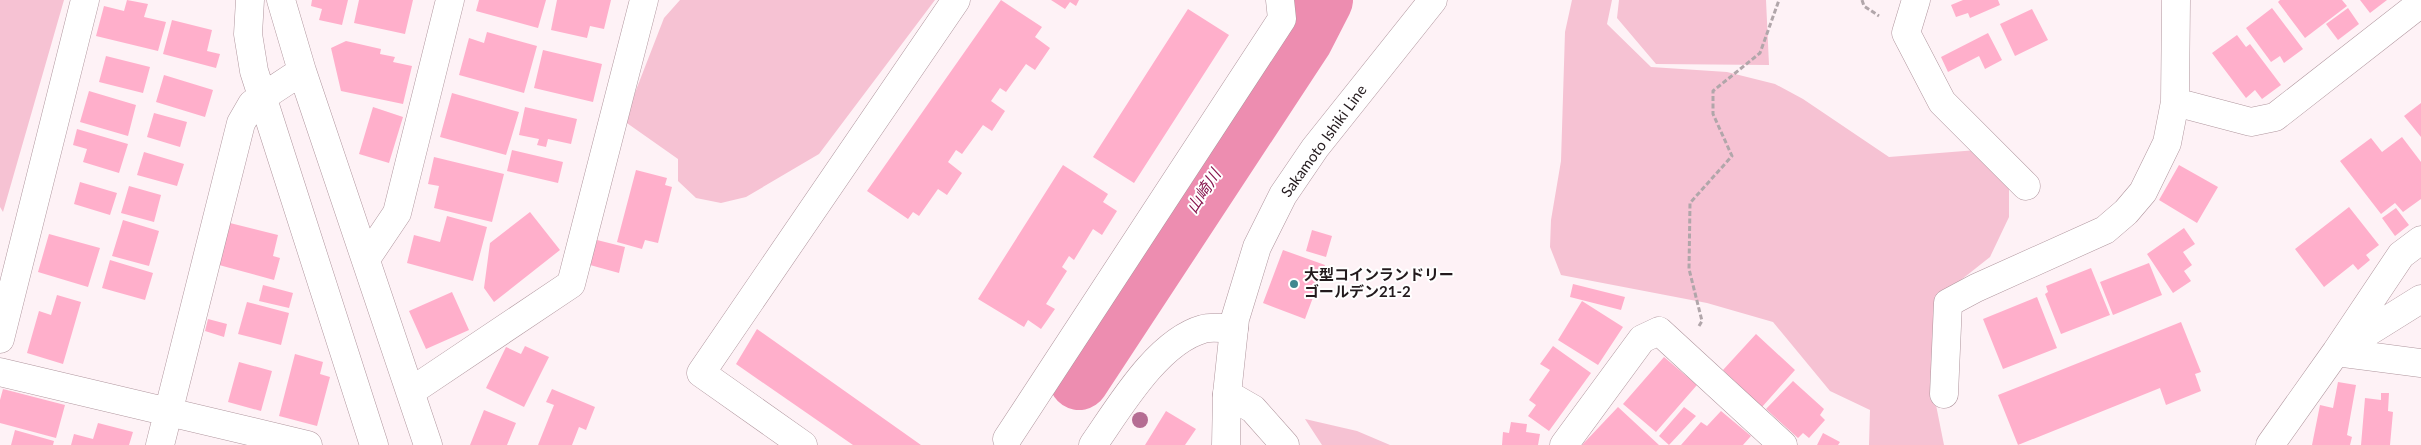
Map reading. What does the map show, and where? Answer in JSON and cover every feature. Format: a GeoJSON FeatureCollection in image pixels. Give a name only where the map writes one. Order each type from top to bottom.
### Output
{"type":"FeatureCollection","features":[{"type":"Feature","properties":{"kind":"street"},"geometry":{"type":"LineString","coordinates":[[0,338],[85,0]]}},
{"type":"Feature","properties":{"kind":"street"},"geometry":{"type":"LineString","coordinates":[[235,0],[248,34],[254,71],[262,97],[374,445]]}},
{"type":"Feature","properties":{"kind":"street"},"geometry":{"type":"LineString","coordinates":[[248,34],[250,0]]}},
{"type":"Feature","properties":{"kind":"street"},"geometry":{"type":"LineString","coordinates":[[280,0],[302,71],[428,445]]}},
{"type":"Feature","properties":{"kind":"street"},"geometry":{"type":"LineString","coordinates":[[366,259],[397,213],[450,0]]}},
{"type":"Feature","properties":{"kind":"street"},"geometry":{"type":"LineString","coordinates":[[410,392],[571,284],[644,0]]}},
{"type":"Feature","properties":{"kind":"street"},"geometry":{"type":"LineString","coordinates":[[803,445],[701,373],[956,0]]}},
{"type":"Feature","properties":{"kind":"street"},"geometry":{"type":"LineString","coordinates":[[1007,439],[1282,18],[1280,0]]}},
{"type":"Feature","properties":{"kind":"street","name":"Sakamoto Ishiki Line"},"geometry":{"type":"LineString","coordinates":[[1226,445],[1227,394],[1234,328],[1257,247],[1283,195],[1315,148],[1433,0]]}},
{"type":"Feature","properties":{"kind":"street"},"geometry":{"type":"LineString","coordinates":[[1916,0],[1906,33],[1942,102],[2026,186]]}},
{"type":"Feature","properties":{"kind":"street"},"geometry":{"type":"LineString","coordinates":[[1944,394],[1948,303],[1976,288],[2105,230],[2126,212],[2143,192],[2168,143],[2175,102],[2176,0]]}},
{"type":"Feature","properties":{"kind":"street"},"geometry":{"type":"LineString","coordinates":[[2175,102],[2252,122],[2275,117],[2421,3]]}},
{"type":"Feature","properties":{"kind":"street"},"geometry":{"type":"LineString","coordinates":[[160,445],[241,123],[252,104],[302,71]]}},
{"type":"Feature","properties":{"kind":"street"},"geometry":{"type":"LineString","coordinates":[[2270,445],[2336,352],[2401,255],[2421,240]]}},
{"type":"Feature","properties":{"kind":"street"},"geometry":{"type":"LineString","coordinates":[[2336,352],[2421,299]]}},
{"type":"Feature","properties":{"kind":"street"},"geometry":{"type":"LineString","coordinates":[[1092,445],[1153,362],[1174,344],[1203,329],[1234,328]]}},
{"type":"Feature","properties":{"kind":"street"},"geometry":{"type":"LineString","coordinates":[[1564,445],[1642,339],[1659,331],[1783,445]]}},
{"type":"Feature","properties":{"kind":"street"},"geometry":{"type":"LineString","coordinates":[[2336,352],[2421,363]]}},
{"type":"Feature","properties":{"kind":"street"},"geometry":{"type":"LineString","coordinates":[[0,372],[308,445]]}},
{"type":"Feature","properties":{"kind":"street"},"geometry":{"type":"LineString","coordinates":[[1227,394],[1253,409],[1285,445]]}},
{"type":"Feature","properties":{"kind":"path"},"geometry":{"type":"LineString","coordinates":[[1680,350],[1702,321],[1689,269],[1690,203],[1732,156],[1713,114],[1713,91],[1760,53],[1779,0]]}},
{"type":"Feature","properties":{"kind":"shaded area"},"geometry":{"type":"Polygon","coordinates":[[[0,0],[64,0],[3,212],[0,207],[0,0]]]}},
{"type":"Feature","properties":{"kind":"shaded area"},"geometry":{"type":"Polygon","coordinates":[[[680,0],[935,0],[819,154],[746,197],[721,203],[696,198],[678,181],[678,159],[624,121],[664,18],[680,0]]]}},
{"type":"Feature","properties":{"kind":"shaded area"},"geometry":{"type":"Polygon","coordinates":[[[1572,0],[1612,0],[1607,24],[1651,67],[1727,72],[1775,84],[1803,99],[1889,157],[1977,150],[2009,182],[2009,217],[1990,257],[1947,291],[1932,385],[1944,445],[1869,445],[1870,410],[1830,391],[1773,322],[1707,303],[1561,275],[1550,247],[1551,220],[1561,161],[1565,32],[1572,0]]]}},
{"type":"Feature","properties":{"kind":"shaded area"},"geometry":{"type":"Polygon","coordinates":[[[1619,0],[1766,0],[1769,65],[1656,64],[1617,18],[1619,0]]]}},
{"type":"Feature","properties":{"kind":"shaded area"},"geometry":{"type":"Polygon","coordinates":[[[1305,419],[1357,431],[1390,445],[1322,445],[1305,419]]]}},
{"type":"Feature","properties":{"kind":"building"},"geometry":{"type":"Polygon","coordinates":[[[127,0],[148,4],[144,17],[166,22],[158,51],[96,36],[104,6],[124,11],[127,0]]]}},
{"type":"Feature","properties":{"kind":"building"},"geometry":{"type":"Polygon","coordinates":[[[312,0],[348,0],[342,25],[319,20],[322,9],[311,6],[312,0]]]}},
{"type":"Feature","properties":{"kind":"building"},"geometry":{"type":"Polygon","coordinates":[[[359,0],[413,0],[405,34],[354,23],[359,0]]]}},
{"type":"Feature","properties":{"kind":"building"},"geometry":{"type":"Polygon","coordinates":[[[479,0],[546,0],[538,28],[476,11],[479,0]]]}},
{"type":"Feature","properties":{"kind":"building"},"geometry":{"type":"Polygon","coordinates":[[[557,0],[611,0],[604,29],[590,26],[587,38],[551,30],[557,0]]]}},
{"type":"Feature","properties":{"kind":"building"},"geometry":{"type":"Polygon","coordinates":[[[1001,0],[1042,27],[1035,37],[1050,48],[1035,70],[1026,64],[1006,92],[1000,88],[991,101],[1005,111],[992,131],[983,125],[962,154],[956,150],[948,162],[962,173],[947,195],[938,189],[919,216],[913,212],[908,219],[867,191],[1001,0]]]}},
{"type":"Feature","properties":{"kind":"building"},"geometry":{"type":"Polygon","coordinates":[[[1051,0],[1079,0],[1076,6],[1070,2],[1065,9],[1051,0]]]}},
{"type":"Feature","properties":{"kind":"building"},"geometry":{"type":"Polygon","coordinates":[[[1963,0],[1998,0],[2000,5],[1970,18],[1968,13],[1956,17],[1951,5],[1963,0]]]}},
{"type":"Feature","properties":{"kind":"building"},"geometry":{"type":"Polygon","coordinates":[[[2280,0],[2342,0],[2347,6],[2305,38],[2278,2],[2280,0]]]}},
{"type":"Feature","properties":{"kind":"building"},"geometry":{"type":"Polygon","coordinates":[[[2360,0],[2387,0],[2370,13],[2360,0]]]}},
{"type":"Feature","properties":{"kind":"building"},"geometry":{"type":"Polygon","coordinates":[[[2272,8],[2303,49],[2284,63],[2280,56],[2271,62],[2246,28],[2272,8]]]}},
{"type":"Feature","properties":{"kind":"building"},"geometry":{"type":"Polygon","coordinates":[[[2348,8],[2359,24],[2338,40],[2326,24],[2348,8]]]}},
{"type":"Feature","properties":{"kind":"building"},"geometry":{"type":"Polygon","coordinates":[[[1188,9],[1229,35],[1134,183],[1093,157],[1188,9]]]}},
{"type":"Feature","properties":{"kind":"building"},"geometry":{"type":"Polygon","coordinates":[[[2032,9],[2048,40],[2015,56],[2000,24],[2032,9]]]}},
{"type":"Feature","properties":{"kind":"building"},"geometry":{"type":"Polygon","coordinates":[[[172,20],[212,30],[207,51],[220,54],[216,68],[163,54],[172,20]]]}},
{"type":"Feature","properties":{"kind":"building"},"geometry":{"type":"Polygon","coordinates":[[[487,32],[537,46],[524,93],[459,75],[469,38],[484,43],[487,32]]]}},
{"type":"Feature","properties":{"kind":"building"},"geometry":{"type":"Polygon","coordinates":[[[1988,33],[2002,60],[1985,69],[1979,56],[1948,72],[1941,57],[1988,33]]]}},
{"type":"Feature","properties":{"kind":"building"},"geometry":{"type":"Polygon","coordinates":[[[2237,35],[2246,47],[2250,44],[2281,85],[2262,99],[2255,90],[2246,98],[2212,53],[2237,35]]]}},
{"type":"Feature","properties":{"kind":"building"},"geometry":{"type":"Polygon","coordinates":[[[346,41],[381,49],[380,54],[395,57],[393,62],[412,66],[403,104],[341,91],[331,48],[346,41]]]}},
{"type":"Feature","properties":{"kind":"building"},"geometry":{"type":"Polygon","coordinates":[[[543,50],[602,64],[593,102],[534,88],[543,50]]]}},
{"type":"Feature","properties":{"kind":"building"},"geometry":{"type":"Polygon","coordinates":[[[106,56],[150,67],[143,93],[99,82],[106,56]]]}},
{"type":"Feature","properties":{"kind":"building"},"geometry":{"type":"Polygon","coordinates":[[[164,75],[213,90],[205,117],[156,102],[164,75]]]}},
{"type":"Feature","properties":{"kind":"building"},"geometry":{"type":"Polygon","coordinates":[[[89,91],[136,105],[128,136],[80,122],[89,91]]]}},
{"type":"Feature","properties":{"kind":"building"},"geometry":{"type":"Polygon","coordinates":[[[452,93],[519,112],[506,155],[440,137],[452,93]]]}},
{"type":"Feature","properties":{"kind":"building"},"geometry":{"type":"Polygon","coordinates":[[[2421,103],[2421,137],[2404,116],[2421,103]]]}},
{"type":"Feature","properties":{"kind":"building"},"geometry":{"type":"Polygon","coordinates":[[[373,107],[403,117],[389,163],[359,154],[373,107]]]}},
{"type":"Feature","properties":{"kind":"building"},"geometry":{"type":"Polygon","coordinates":[[[525,107],[577,119],[571,144],[548,139],[546,147],[537,145],[539,139],[519,135],[525,107]]]}},
{"type":"Feature","properties":{"kind":"building"},"geometry":{"type":"Polygon","coordinates":[[[154,113],[187,122],[180,147],[147,137],[154,113]]]}},
{"type":"Feature","properties":{"kind":"building"},"geometry":{"type":"Polygon","coordinates":[[[77,129],[128,144],[119,173],[83,162],[87,149],[73,145],[77,129]]]}},
{"type":"Feature","properties":{"kind":"building"},"geometry":{"type":"Polygon","coordinates":[[[2402,137],[2421,162],[2421,199],[2403,212],[2395,203],[2381,214],[2340,161],[2371,138],[2382,152],[2402,137]]]}},
{"type":"Feature","properties":{"kind":"building"},"geometry":{"type":"Polygon","coordinates":[[[512,150],[563,162],[558,183],[507,171],[512,150]]]}},
{"type":"Feature","properties":{"kind":"building"},"geometry":{"type":"Polygon","coordinates":[[[144,152],[184,164],[177,186],[137,175],[144,152]]]}},
{"type":"Feature","properties":{"kind":"building"},"geometry":{"type":"Polygon","coordinates":[[[434,157],[504,174],[492,222],[434,208],[439,186],[428,184],[434,157]]]}},
{"type":"Feature","properties":{"kind":"building"},"geometry":{"type":"Polygon","coordinates":[[[1063,165],[1108,194],[1103,202],[1117,211],[1102,235],[1093,229],[1074,260],[1069,256],[1062,267],[1067,271],[1046,304],[1055,309],[1041,329],[1028,320],[1024,327],[978,299],[1063,165]]]}},
{"type":"Feature","properties":{"kind":"building"},"geometry":{"type":"Polygon","coordinates":[[[2179,165],[2218,187],[2197,223],[2159,200],[2179,165]]]}},
{"type":"Feature","properties":{"kind":"building"},"geometry":{"type":"Polygon","coordinates":[[[636,170],[667,178],[665,185],[672,187],[658,243],[645,240],[642,249],[617,242],[636,170]]]}},
{"type":"Feature","properties":{"kind":"building"},"geometry":{"type":"Polygon","coordinates":[[[80,182],[117,193],[110,215],[74,204],[80,182]]]}},
{"type":"Feature","properties":{"kind":"building"},"geometry":{"type":"Polygon","coordinates":[[[129,186],[161,195],[154,222],[121,213],[129,186]]]}},
{"type":"Feature","properties":{"kind":"building"},"geometry":{"type":"Polygon","coordinates":[[[2349,207],[2379,245],[2366,255],[2370,260],[2358,270],[2353,264],[2324,287],[2295,249],[2349,207]]]}},
{"type":"Feature","properties":{"kind":"building"},"geometry":{"type":"Polygon","coordinates":[[[2396,208],[2409,225],[2395,236],[2382,218],[2396,208]]]}},
{"type":"Feature","properties":{"kind":"building"},"geometry":{"type":"Polygon","coordinates":[[[530,212],[560,250],[494,302],[484,288],[490,243],[530,212]]]}},
{"type":"Feature","properties":{"kind":"building"},"geometry":{"type":"Polygon","coordinates":[[[447,216],[487,227],[473,281],[407,263],[414,235],[440,242],[447,216]]]}},
{"type":"Feature","properties":{"kind":"building"},"geometry":{"type":"Polygon","coordinates":[[[123,220],[159,231],[149,266],[112,256],[123,220]]]}},
{"type":"Feature","properties":{"kind":"building"},"geometry":{"type":"Polygon","coordinates":[[[230,223],[278,235],[273,256],[280,258],[274,280],[219,265],[230,223]]]}},
{"type":"Feature","properties":{"kind":"building"},"geometry":{"type":"Polygon","coordinates":[[[2184,228],[2195,244],[2183,252],[2192,265],[2184,271],[2191,281],[2173,293],[2147,254],[2184,228]]]}},
{"type":"Feature","properties":{"kind":"building"},"geometry":{"type":"Polygon","coordinates":[[[1312,230],[1332,236],[1326,257],[1306,251],[1312,230]]]}},
{"type":"Feature","properties":{"kind":"building"},"geometry":{"type":"Polygon","coordinates":[[[49,234],[100,248],[88,287],[38,272],[49,234]]]}},
{"type":"Feature","properties":{"kind":"building"},"geometry":{"type":"Polygon","coordinates":[[[597,240],[625,247],[619,273],[590,265],[597,240]]]}},
{"type":"Feature","properties":{"kind":"building","name":"大型コインランドリー ゴールデン21-2"},"geometry":{"type":"Polygon","coordinates":[[[1283,250],[1325,265],[1305,319],[1263,303],[1283,250]]]}},
{"type":"Feature","properties":{"kind":"building"},"geometry":{"type":"Polygon","coordinates":[[[110,260],[153,273],[145,300],[102,288],[110,260]]]}},
{"type":"Feature","properties":{"kind":"building"},"geometry":{"type":"Polygon","coordinates":[[[2149,263],[2162,295],[2113,315],[2100,282],[2149,263]]]}},
{"type":"Feature","properties":{"kind":"building"},"geometry":{"type":"Polygon","coordinates":[[[2091,268],[2110,315],[2061,334],[2045,294],[2048,292],[2046,286],[2091,268]]]}},
{"type":"Feature","properties":{"kind":"building"},"geometry":{"type":"Polygon","coordinates":[[[1573,284],[1625,297],[1621,310],[1570,297],[1573,284]]]}},
{"type":"Feature","properties":{"kind":"building"},"geometry":{"type":"Polygon","coordinates":[[[263,285],[293,293],[289,308],[259,301],[263,285]]]}},
{"type":"Feature","properties":{"kind":"building"},"geometry":{"type":"Polygon","coordinates":[[[452,292],[469,330],[426,349],[409,311],[452,292]]]}},
{"type":"Feature","properties":{"kind":"building"},"geometry":{"type":"Polygon","coordinates":[[[57,295],[81,302],[63,364],[27,353],[39,311],[51,315],[57,295]]]}},
{"type":"Feature","properties":{"kind":"building"},"geometry":{"type":"Polygon","coordinates":[[[2037,297],[2057,348],[2003,369],[1983,319],[2037,297]]]}},
{"type":"Feature","properties":{"kind":"building"},"geometry":{"type":"Polygon","coordinates":[[[1582,301],[1623,327],[1598,365],[1558,340],[1582,301]]]}},
{"type":"Feature","properties":{"kind":"building"},"geometry":{"type":"Polygon","coordinates":[[[247,302],[289,313],[281,345],[238,334],[247,302]]]}},
{"type":"Feature","properties":{"kind":"building"},"geometry":{"type":"Polygon","coordinates":[[[208,319],[227,324],[224,337],[205,331],[208,319]]]}},
{"type":"Feature","properties":{"kind":"building"},"geometry":{"type":"Polygon","coordinates":[[[2181,322],[2201,372],[2195,374],[2201,391],[2166,405],[2160,388],[2018,445],[1998,395],[2181,322]]]}},
{"type":"Feature","properties":{"kind":"building"},"geometry":{"type":"Polygon","coordinates":[[[757,329],[921,445],[853,445],[736,364],[757,329]]]}},
{"type":"Feature","properties":{"kind":"building"},"geometry":{"type":"Polygon","coordinates":[[[1756,334],[1795,370],[1762,407],[1723,370],[1756,334]]]}},
{"type":"Feature","properties":{"kind":"building"},"geometry":{"type":"Polygon","coordinates":[[[525,346],[549,357],[524,407],[486,388],[506,347],[521,354],[525,346]]]}},
{"type":"Feature","properties":{"kind":"building"},"geometry":{"type":"Polygon","coordinates":[[[1553,346],[1591,373],[1549,431],[1528,416],[1536,405],[1529,400],[1550,370],[1540,364],[1553,346]]]}},
{"type":"Feature","properties":{"kind":"building"},"geometry":{"type":"Polygon","coordinates":[[[295,354],[323,362],[320,374],[330,377],[317,426],[279,416],[295,354]]]}},
{"type":"Feature","properties":{"kind":"building"},"geometry":{"type":"Polygon","coordinates":[[[1664,357],[1697,385],[1656,432],[1623,404],[1664,357]]]}},
{"type":"Feature","properties":{"kind":"building"},"geometry":{"type":"Polygon","coordinates":[[[239,362],[272,371],[261,411],[228,402],[239,362]]]}},
{"type":"Feature","properties":{"kind":"building"},"geometry":{"type":"Polygon","coordinates":[[[1793,381],[1824,409],[1820,415],[1825,420],[1809,438],[1803,433],[1798,438],[1766,409],[1793,381]]]}},
{"type":"Feature","properties":{"kind":"building"},"geometry":{"type":"Polygon","coordinates":[[[2338,382],[2356,385],[2347,435],[2352,437],[2350,445],[2312,445],[2320,405],[2333,408],[2338,382]]]}},
{"type":"Feature","properties":{"kind":"building"},"geometry":{"type":"Polygon","coordinates":[[[3,389],[65,405],[56,438],[0,423],[0,400],[3,389]]]}},
{"type":"Feature","properties":{"kind":"building"},"geometry":{"type":"Polygon","coordinates":[[[552,389],[595,407],[586,430],[579,427],[572,445],[538,445],[554,405],[546,402],[552,389]]]}},
{"type":"Feature","properties":{"kind":"building"},"geometry":{"type":"Polygon","coordinates":[[[2381,393],[2389,393],[2388,411],[2393,412],[2390,445],[2361,445],[2365,398],[2381,400],[2381,393]]]}},
{"type":"Feature","properties":{"kind":"building"},"geometry":{"type":"Polygon","coordinates":[[[1618,407],[1659,445],[1582,445],[1618,407]]]}},
{"type":"Feature","properties":{"kind":"building"},"geometry":{"type":"Polygon","coordinates":[[[1684,407],[1696,416],[1669,445],[1659,436],[1684,407]]]}},
{"type":"Feature","properties":{"kind":"building"},"geometry":{"type":"Polygon","coordinates":[[[484,410],[516,423],[507,445],[470,445],[484,410]]]}},
{"type":"Feature","properties":{"kind":"building"},"geometry":{"type":"Polygon","coordinates":[[[1166,411],[1196,429],[1185,445],[1145,445],[1166,411]]]}},
{"type":"Feature","properties":{"kind":"building"},"geometry":{"type":"Polygon","coordinates":[[[1721,411],[1751,436],[1743,445],[1681,445],[1701,422],[1707,426],[1721,411]]]}},
{"type":"Feature","properties":{"kind":"building"},"geometry":{"type":"Polygon","coordinates":[[[1511,422],[1527,424],[1526,432],[1540,434],[1538,445],[1502,445],[1503,432],[1509,433],[1511,422]]]}},
{"type":"Feature","properties":{"kind":"building"},"geometry":{"type":"Polygon","coordinates":[[[98,423],[133,432],[129,445],[71,445],[74,434],[93,439],[98,423]]]}},
{"type":"Feature","properties":{"kind":"building"},"geometry":{"type":"Polygon","coordinates":[[[15,430],[54,441],[53,445],[11,445],[15,430]]]}},
{"type":"Feature","properties":{"kind":"building"},"geometry":{"type":"Polygon","coordinates":[[[1823,433],[1840,442],[1838,445],[1817,445],[1823,433]]]}},
{"type":"Feature","properties":{"kind":"waterway","name":"山崎川"},"geometry":{"type":"LineString","coordinates":[[1079,380],[1303,39],[1323,0]]}},
{"type":"Feature","properties":{"kind":"place","name":"大型コインランドリー ゴールデン21-2"},"geometry":{"type":"Point","coordinates":[1294,284]}}]}
